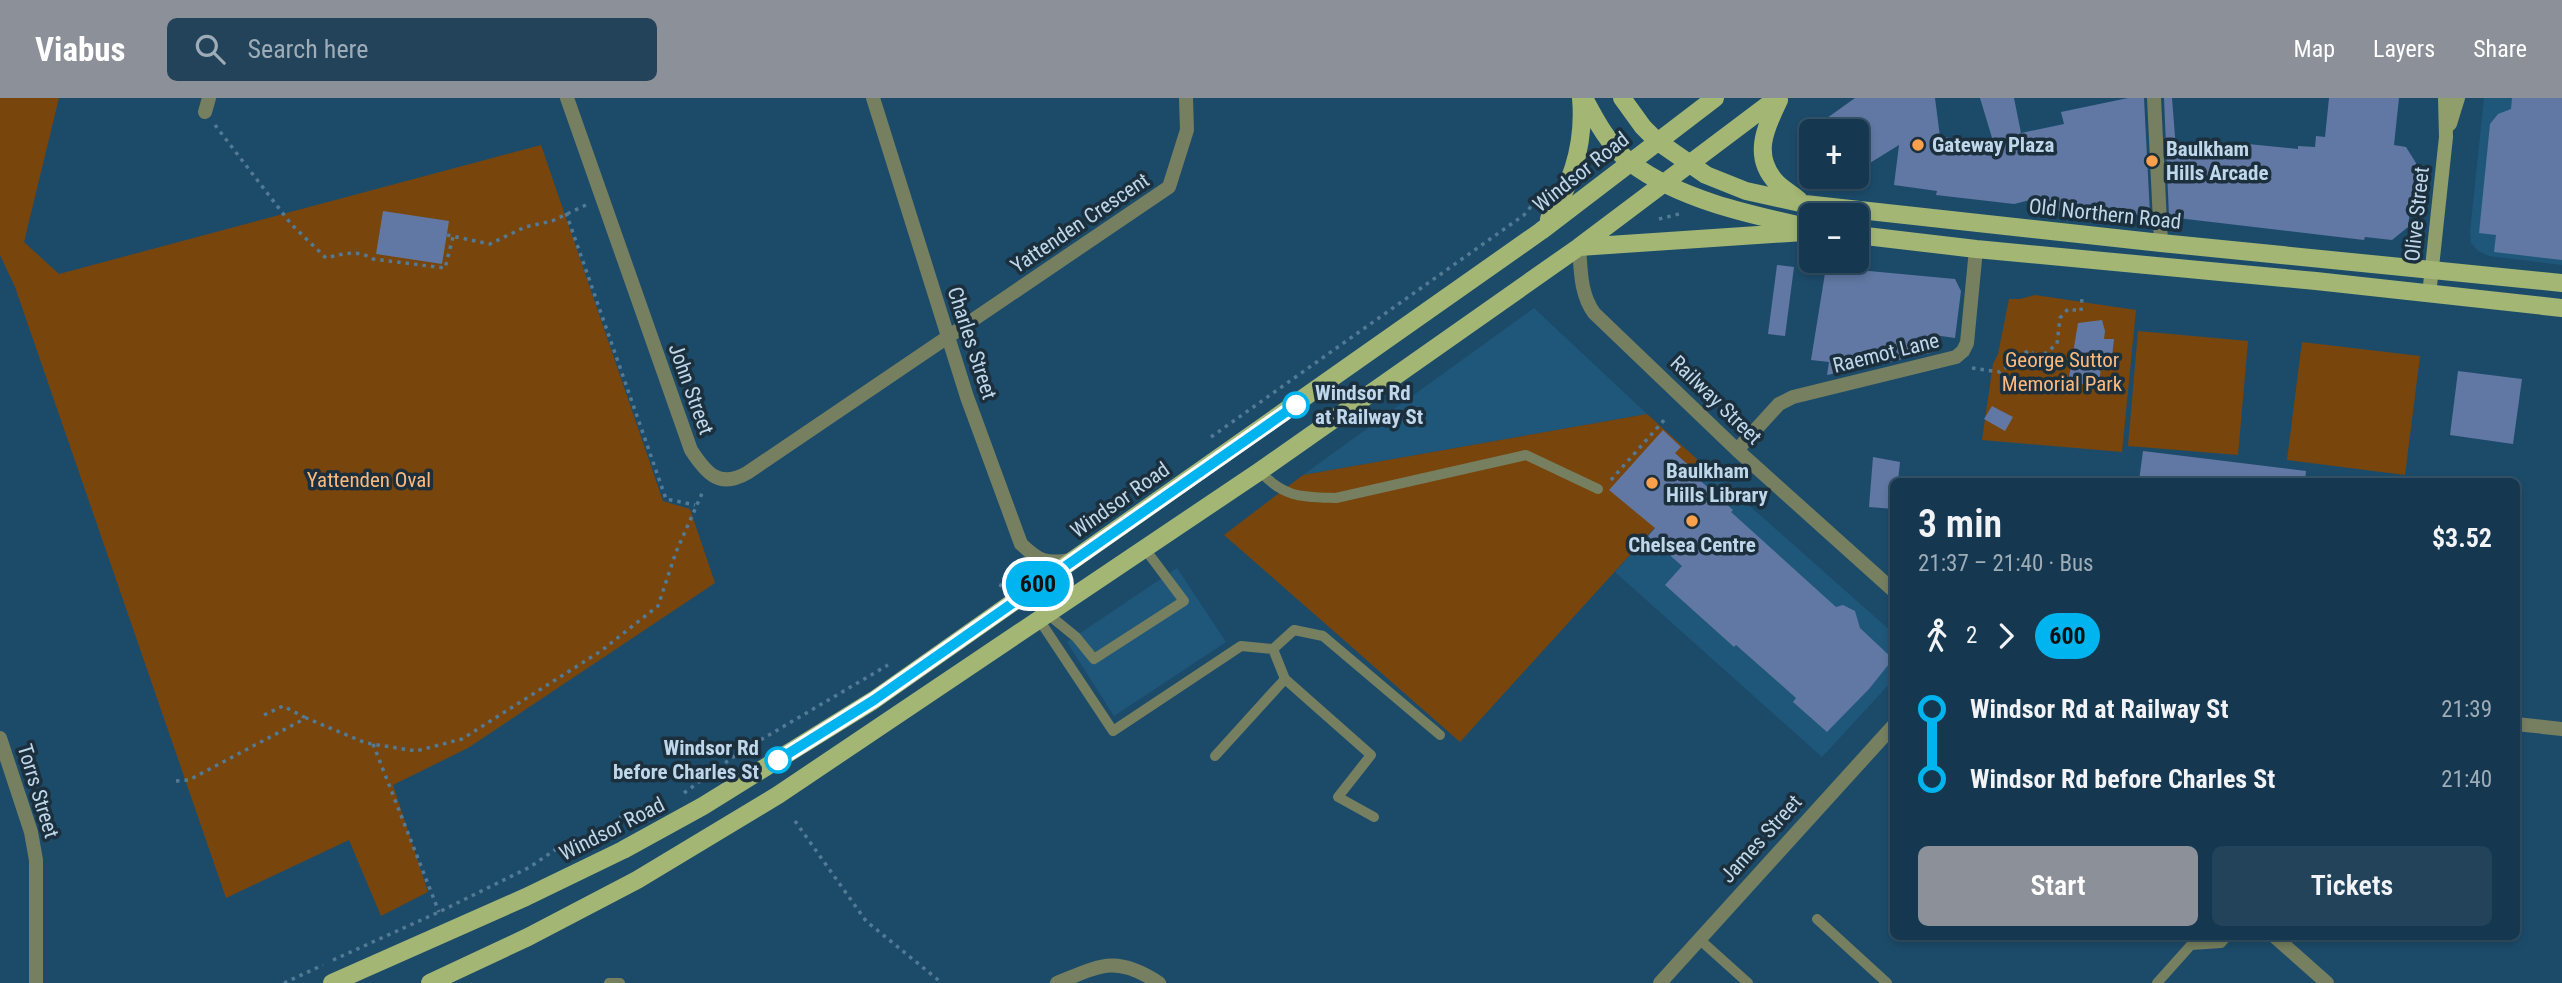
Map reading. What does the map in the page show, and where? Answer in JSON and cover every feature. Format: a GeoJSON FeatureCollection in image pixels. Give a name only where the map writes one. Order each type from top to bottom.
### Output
{"type":"FeatureCollection","features":[{"type":"Feature","properties":{"kind":"main road"},"geometry":{"type":"LineString","coordinates":[[1583,98],[1598,123],[1630,162],[1663,184],[1758,217],[1799,227]]}},
{"type":"Feature","properties":{"kind":"main road"},"geometry":{"type":"LineString","coordinates":[[1541,231],[1574,171],[1583,116],[1583,98]]}},
{"type":"Feature","properties":{"kind":"main road","name":"Old Northern Road"},"geometry":{"type":"LineString","coordinates":[[1622,98],[1643,127],[1688,165],[1746,191],[1800,203]]}},
{"type":"Feature","properties":{"kind":"main road","name":"Windsor Road"},"geometry":{"type":"LineString","coordinates":[[341,981],[538,892],[623,850],[703,806],[874,700],[1541,231],[1715,98]]}},
{"type":"Feature","properties":{"kind":"main road"},"geometry":{"type":"LineString","coordinates":[[430,983],[528,937],[708,839],[1044,618],[1260,471],[1579,247],[1778,98]]}},
{"type":"Feature","properties":{"kind":"main road"},"geometry":{"type":"LineString","coordinates":[[1778,98],[1761,140],[1764,160],[1775,182],[1804,203]]}},
{"type":"Feature","properties":{"kind":"main road","name":"Old Northern Road"},"geometry":{"type":"LineString","coordinates":[[1869,211],[2562,283]]}},
{"type":"Feature","properties":{"kind":"main road"},"geometry":{"type":"LineString","coordinates":[[1579,247],[1799,231]]}},
{"type":"Feature","properties":{"kind":"main road"},"geometry":{"type":"LineString","coordinates":[[1869,236],[2562,308]]}},
{"type":"Feature","properties":{"kind":"street","name":"John Street"},"geometry":{"type":"LineString","coordinates":[[567,98],[691,450],[712,475]]}},
{"type":"Feature","properties":{"kind":"street","name":"Charles Street"},"geometry":{"type":"LineString","coordinates":[[873,98],[943,341],[967,397],[1021,544],[1035,557],[1049,563],[1072,560]]}},
{"type":"Feature","properties":{"kind":"street","name":"Yattenden Crescent"},"geometry":{"type":"LineString","coordinates":[[943,341],[1169,187],[1186,130],[1186,98]]}},
{"type":"Feature","properties":{"kind":"street"},"geometry":{"type":"LineString","coordinates":[[2154,98],[2161,243]]}},
{"type":"Feature","properties":{"kind":"street","name":"Olive Street"},"geometry":{"type":"LineString","coordinates":[[2430,295],[2446,137],[2445,98]]}},
{"type":"Feature","properties":{"kind":"street","name":"Olive Street"},"geometry":{"type":"LineString","coordinates":[[2446,137],[2458,98]]}},
{"type":"Feature","properties":{"kind":"street","name":"Railway Street"},"geometry":{"type":"LineString","coordinates":[[1579,247],[1585,300],[1594,313],[1737,450],[1890,587]]}},
{"type":"Feature","properties":{"kind":"street","name":"Raemot Lane"},"geometry":{"type":"LineString","coordinates":[[1737,450],[1779,404],[1793,397],[1956,357],[1964,351],[1968,335],[1976,249]]}},
{"type":"Feature","properties":{"kind":"street"},"geometry":{"type":"LineString","coordinates":[[712,475],[724,481],[747,473],[943,341]]}},
{"type":"Feature","properties":{"kind":"street"},"geometry":{"type":"LineString","coordinates":[[2520,724],[2562,729]]}},
{"type":"Feature","properties":{"kind":"street","name":"James Street"},"geometry":{"type":"LineString","coordinates":[[1660,983],[1890,729]]}},
{"type":"Feature","properties":{"kind":"street","name":"Torrs Street"},"geometry":{"type":"LineString","coordinates":[[0,737],[31,832],[36,860],[36,983]]}},
{"type":"Feature","properties":{"kind":"street"},"geometry":{"type":"LineString","coordinates":[[2279,940],[2327,983]]}},
{"type":"Feature","properties":{"kind":"street"},"geometry":{"type":"LineString","coordinates":[[1057,983],[1102,965],[1138,970],[1159,983]]}},
{"type":"Feature","properties":{"kind":"lane"},"geometry":{"type":"LineString","coordinates":[[1260,471],[1273,486],[1289,493],[1335,498],[1526,455],[1598,489]]}},
{"type":"Feature","properties":{"kind":"lane"},"geometry":{"type":"LineString","coordinates":[[1044,618],[1076,637],[1094,659],[1184,601],[1145,549]]}},
{"type":"Feature","properties":{"kind":"lane"},"geometry":{"type":"LineString","coordinates":[[1044,618],[1113,731],[1241,646],[1273,649],[1294,630],[1323,636],[1440,735]]}},
{"type":"Feature","properties":{"kind":"lane"},"geometry":{"type":"LineString","coordinates":[[1273,649],[1285,679],[1371,755],[1338,797],[1374,817]]}},
{"type":"Feature","properties":{"kind":"lane"},"geometry":{"type":"LineString","coordinates":[[1215,756],[1285,679]]}},
{"type":"Feature","properties":{"kind":"lane"},"geometry":{"type":"LineString","coordinates":[[1817,919],[1879,981]]}},
{"type":"Feature","properties":{"kind":"lane"},"geometry":{"type":"LineString","coordinates":[[1699,939],[1748,983]]}},
{"type":"Feature","properties":{"kind":"lane"},"geometry":{"type":"LineString","coordinates":[[2157,983],[2191,945],[2221,943],[2224,940]]}},
{"type":"Feature","properties":{"kind":"lane"},"geometry":{"type":"LineString","coordinates":[[609,983],[620,983]]}},
{"type":"Feature","properties":{"kind":"path"},"geometry":{"type":"LineString","coordinates":[[207,105],[291,224],[326,258],[348,252],[364,253],[373,259],[444,268],[450,236],[490,244],[525,227],[552,221],[603,197]]}},
{"type":"Feature","properties":{"kind":"path"},"geometry":{"type":"LineString","coordinates":[[1205,442],[1524,215],[1539,197]]}},
{"type":"Feature","properties":{"kind":"path"},"geometry":{"type":"LineString","coordinates":[[566,213],[666,499],[695,505]]}},
{"type":"Feature","properties":{"kind":"path"},"geometry":{"type":"LineString","coordinates":[[1659,219],[1679,214]]}},
{"type":"Feature","properties":{"kind":"path"},"geometry":{"type":"LineString","coordinates":[[1972,368],[2000,372],[2029,350],[2038,359],[2057,344],[2060,318],[2068,309],[2081,311],[2082,298]]}},
{"type":"Feature","properties":{"kind":"path"},"geometry":{"type":"LineString","coordinates":[[1598,489],[1604,488],[1665,419]]}},
{"type":"Feature","properties":{"kind":"path"},"geometry":{"type":"LineString","coordinates":[[264,715],[283,706],[306,718],[373,744],[416,751],[461,740],[601,651],[658,606],[695,505],[712,475]]}},
{"type":"Feature","properties":{"kind":"path"},"geometry":{"type":"LineString","coordinates":[[991,593],[1002,586],[1008,570]]}},
{"type":"Feature","properties":{"kind":"path"},"geometry":{"type":"LineString","coordinates":[[682,795],[740,752],[894,662]]}},
{"type":"Feature","properties":{"kind":"path"},"geometry":{"type":"LineString","coordinates":[[176,781],[189,780],[306,718]]}},
{"type":"Feature","properties":{"kind":"path"},"geometry":{"type":"LineString","coordinates":[[373,744],[439,912],[530,867],[575,836]]}},
{"type":"Feature","properties":{"kind":"path"},"geometry":{"type":"LineString","coordinates":[[619,817],[638,821]]}},
{"type":"Feature","properties":{"kind":"path"},"geometry":{"type":"LineString","coordinates":[[795,821],[866,921],[942,983]]}},
{"type":"Feature","properties":{"kind":"shaded area"},"geometry":{"type":"Polygon","coordinates":[[[2484,98],[2562,98],[2562,265],[2489,256],[2478,251],[2471,243],[2484,98]]]}},
{"type":"Feature","properties":{"kind":"shaded area"},"geometry":{"type":"Polygon","coordinates":[[[1534,308],[1647,414],[1303,475],[1534,308]]]}},
{"type":"Feature","properties":{"kind":"shaded area"},"geometry":{"type":"Polygon","coordinates":[[[1708,469],[1890,630],[1890,683],[1822,757],[1615,572],[1708,469]]]}},
{"type":"Feature","properties":{"kind":"shaded area"},"geometry":{"type":"Polygon","coordinates":[[[1177,568],[1226,642],[1114,716],[1067,642],[1177,568]]]}},
{"type":"Feature","properties":{"kind":"green space","name":"Yattenden Oval"},"geometry":{"type":"Polygon","coordinates":[[[0,98],[59,98],[24,242],[59,274],[541,145],[663,501],[690,509],[715,583],[468,748],[393,785],[428,892],[381,916],[349,840],[226,898],[15,287],[0,255],[0,98]]]}},
{"type":"Feature","properties":{"kind":"green space","name":"George Suttor Memorial Park"},"geometry":{"type":"Polygon","coordinates":[[[2035,295],[2136,310],[2122,452],[1982,440],[1993,364],[1998,354],[2009,299],[2035,295]]]}},
{"type":"Feature","properties":{"kind":"green space"},"geometry":{"type":"Polygon","coordinates":[[[2138,331],[2248,341],[2238,455],[2128,446],[2138,331]]]}},
{"type":"Feature","properties":{"kind":"green space"},"geometry":{"type":"Polygon","coordinates":[[[2302,342],[2420,356],[2405,475],[2287,460],[2302,342]]]}},
{"type":"Feature","properties":{"kind":"green space"},"geometry":{"type":"Polygon","coordinates":[[[1647,414],[1708,469],[1460,742],[1224,535],[1303,475],[1647,414]]]}},
{"type":"Feature","properties":{"kind":"building"},"geometry":{"type":"Polygon","coordinates":[[[1855,98],[1935,98],[1940,137],[1993,141],[1980,98],[2014,98],[2021,133],[2064,124],[2061,112],[2128,98],[2144,98],[2150,215],[2085,214],[2036,208],[2034,199],[2014,204],[1936,195],[1937,191],[1894,185],[1899,145],[1869,164],[1869,119],[1826,119],[1855,98]]]}},
{"type":"Feature","properties":{"kind":"building"},"geometry":{"type":"Polygon","coordinates":[[[2164,98],[2172,98],[2176,149],[2247,156],[2248,144],[2298,149],[2298,146],[2315,147],[2316,136],[2325,137],[2329,98],[2399,98],[2394,145],[2406,147],[2416,163],[2408,227],[2392,240],[2365,237],[2364,240],[2169,217],[2164,98]]]}},
{"type":"Feature","properties":{"kind":"building"},"geometry":{"type":"Polygon","coordinates":[[[2512,98],[2562,98],[2562,260],[2494,252],[2496,235],[2479,233],[2490,124],[2498,114],[2511,109],[2512,98]]]}},
{"type":"Feature","properties":{"kind":"building"},"geometry":{"type":"Polygon","coordinates":[[[383,211],[449,221],[442,264],[376,254],[383,211]]]}},
{"type":"Feature","properties":{"kind":"building"},"geometry":{"type":"Polygon","coordinates":[[[1777,265],[1794,267],[1785,336],[1768,334],[1777,265]]]}},
{"type":"Feature","properties":{"kind":"building"},"geometry":{"type":"Polygon","coordinates":[[[1869,271],[1955,279],[1961,291],[1955,338],[1934,335],[1931,353],[1827,375],[1829,362],[1811,360],[1825,273],[1869,271]]]}},
{"type":"Feature","properties":{"kind":"building"},"geometry":{"type":"Polygon","coordinates":[[[2102,320],[2104,339],[2114,339],[2112,357],[2102,356],[2099,386],[2068,383],[2078,323],[2102,320]]]}},
{"type":"Feature","properties":{"kind":"building"},"geometry":{"type":"Polygon","coordinates":[[[2458,371],[2522,379],[2513,444],[2450,435],[2458,371]]]}},
{"type":"Feature","properties":{"kind":"building"},"geometry":{"type":"Polygon","coordinates":[[[1992,406],[2013,417],[2005,431],[1984,419],[1992,406]]]}},
{"type":"Feature","properties":{"kind":"building"},"geometry":{"type":"Polygon","coordinates":[[[1663,430],[1681,447],[1675,453],[1697,473],[1694,475],[1733,510],[1731,512],[1836,607],[1843,605],[1855,611],[1860,628],[1890,656],[1890,663],[1869,689],[1827,732],[1793,702],[1796,698],[1665,585],[1682,566],[1648,536],[1655,528],[1609,490],[1663,430]]]}},
{"type":"Feature","properties":{"kind":"building"},"geometry":{"type":"Polygon","coordinates":[[[2143,451],[2306,471],[2305,478],[2139,478],[2143,451]]]}},
{"type":"Feature","properties":{"kind":"building"},"geometry":{"type":"Polygon","coordinates":[[[1873,457],[1900,462],[1898,478],[1890,478],[1890,509],[1869,507],[1873,457]]]}},
{"type":"Feature","properties":{"kind":"bus line","name":"600"},"geometry":{"type":"LineString","coordinates":[[778,760],[874,700],[1296,405]]}},
{"type":"Feature","properties":{"kind":"place","name":"Gateway Plaza"},"geometry":{"type":"Point","coordinates":[1918,145]}},
{"type":"Feature","properties":{"kind":"place","name":"Baulkham Hills Arcade"},"geometry":{"type":"Point","coordinates":[2152,161]}},
{"type":"Feature","properties":{"kind":"place","name":"Windsor Rd at Railway St"},"geometry":{"type":"Point","coordinates":[1296,405]}},
{"type":"Feature","properties":{"kind":"place","name":"Baulkham Hills Library"},"geometry":{"type":"Point","coordinates":[1652,483]}},
{"type":"Feature","properties":{"kind":"place","name":"Chelsea Centre"},"geometry":{"type":"Point","coordinates":[1692,521]}},
{"type":"Feature","properties":{"kind":"place","name":"Windsor Rd before Charles St"},"geometry":{"type":"Point","coordinates":[778,760]}}]}
